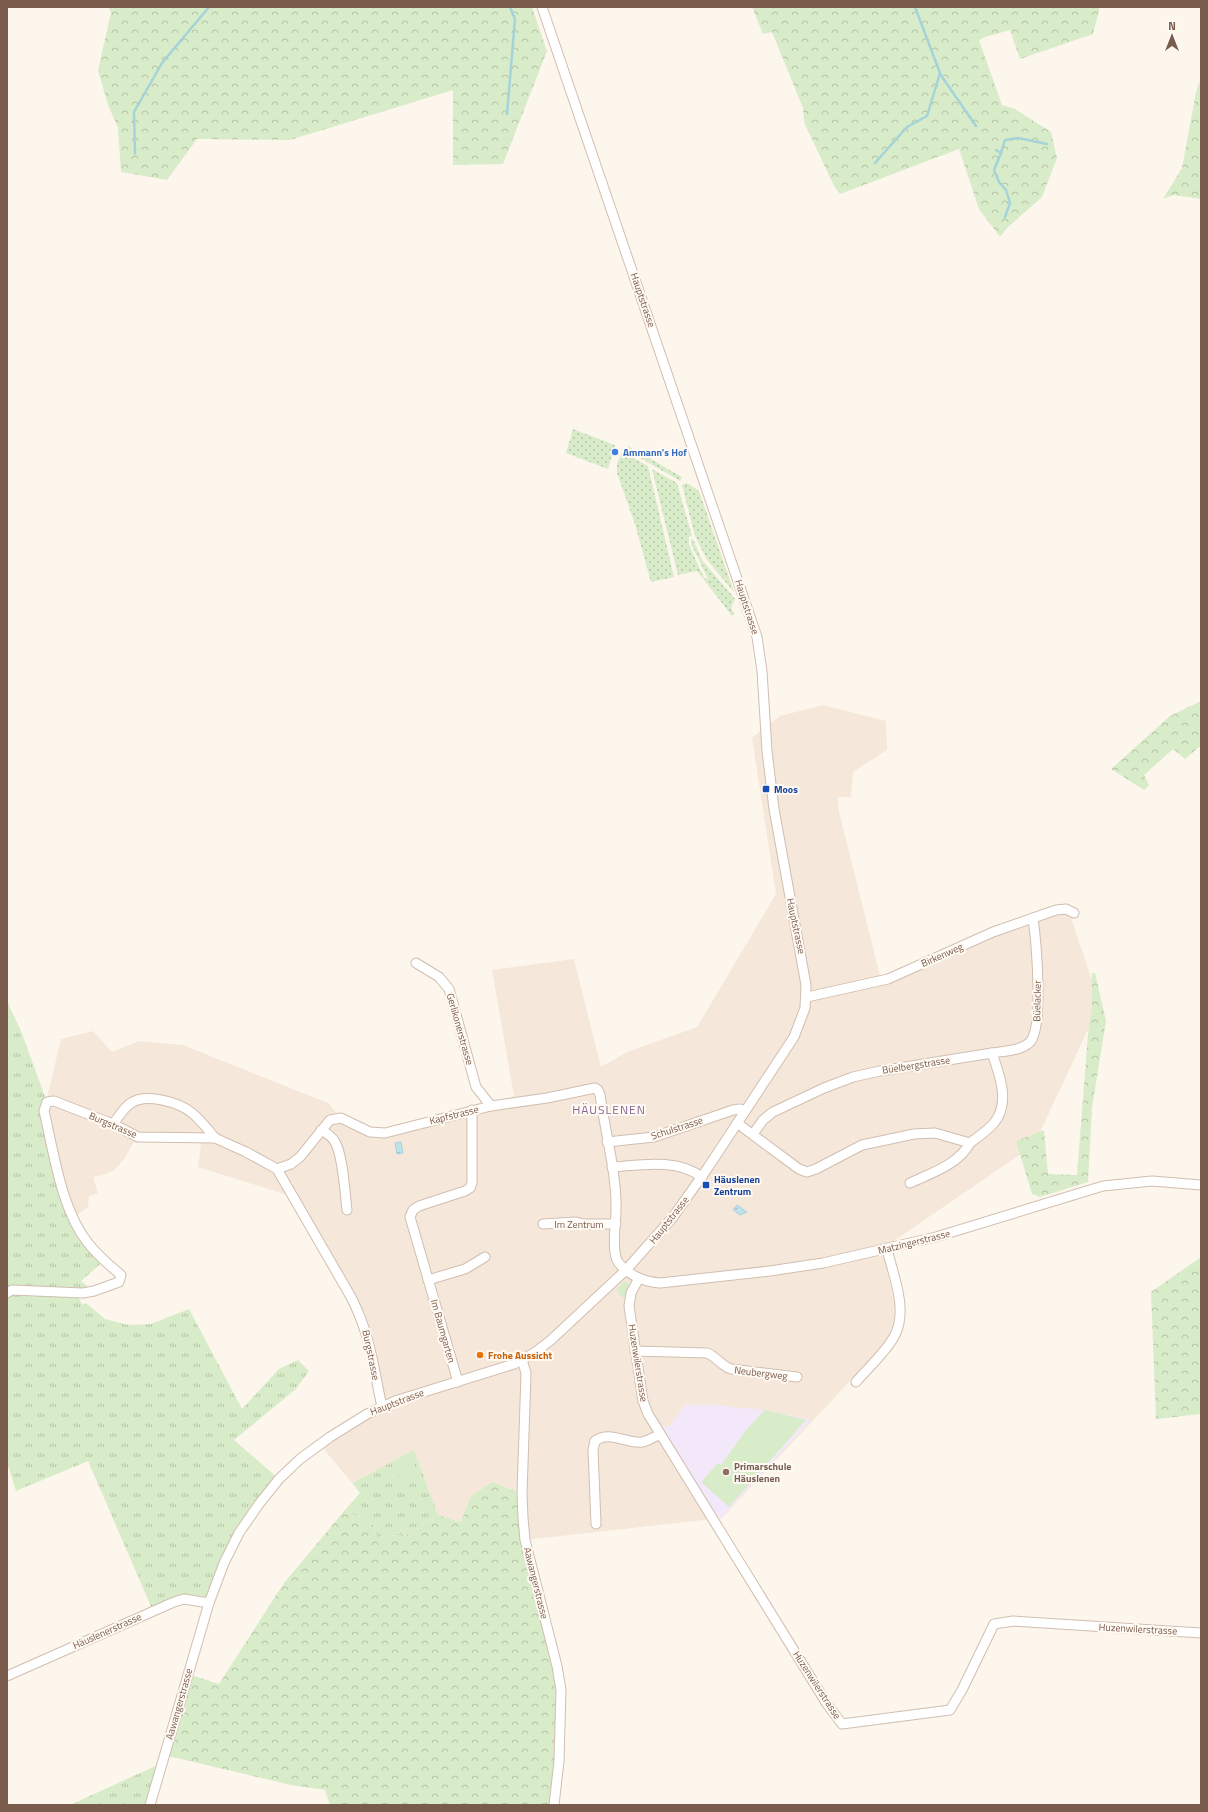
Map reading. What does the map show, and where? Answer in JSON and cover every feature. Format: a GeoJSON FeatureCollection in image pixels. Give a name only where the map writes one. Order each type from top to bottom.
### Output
{"type":"FeatureCollection","features":[{"type":"Feature","properties":{"kind":"street","name":"Hauptstrasse"},"geometry":{"type":"LineString","coordinates":[[209,1603],[224,1563],[239,1533],[259,1504],[279,1479],[321,1442],[352,1422],[382,1407],[504,1368],[522,1360],[551,1340],[626,1270],[659,1235],[702,1177],[794,1037],[802,1019],[807,997],[803,963],[786,881],[773,798],[767,751],[762,672],[757,637],[542,7]]}},
{"type":"Feature","properties":{"kind":"street","name":"Birkenweg"},"geometry":{"type":"LineString","coordinates":[[807,997],[888,979],[993,932],[1056,910],[1066,909],[1074,912]]}},
{"type":"Feature","properties":{"kind":"street","name":"Büelacker"},"geometry":{"type":"LineString","coordinates":[[992,1053],[1023,1047],[1031,1041],[1036,1029],[1036,943],[1033,918]]}},
{"type":"Feature","properties":{"kind":"street","name":"Gerlikonerstrasse"},"geometry":{"type":"LineString","coordinates":[[416,963],[439,977],[449,989],[476,1087],[491,1106]]}},
{"type":"Feature","properties":{"kind":"street","name":"Büelbergstrasse"},"geometry":{"type":"LineString","coordinates":[[753,1134],[763,1120],[773,1112],[824,1088],[852,1078],[880,1071],[992,1053]]}},
{"type":"Feature","properties":{"kind":"street"},"geometry":{"type":"LineString","coordinates":[[910,1183],[955,1161],[965,1152],[970,1143],[994,1123],[1000,1112],[1003,1096],[992,1053]]}},
{"type":"Feature","properties":{"kind":"street","name":"Kapfstrasse"},"geometry":{"type":"LineString","coordinates":[[277,1169],[291,1164],[300,1156],[330,1120],[341,1118],[370,1132],[385,1133],[472,1110],[547,1098],[595,1088],[598,1090],[600,1095],[607,1142]]}},
{"type":"Feature","properties":{"kind":"street"},"geometry":{"type":"LineString","coordinates":[[113,1124],[130,1103],[142,1098],[152,1098],[185,1108],[192,1113],[215,1138]]}},
{"type":"Feature","properties":{"kind":"street","name":"Burgstrasse"},"geometry":{"type":"LineString","coordinates":[[7,1293],[12,1290],[94,1291],[120,1282],[121,1275],[104,1261],[88,1243],[75,1223],[62,1189],[44,1111],[47,1102],[54,1101],[113,1124],[138,1137],[215,1138],[246,1152],[277,1169],[362,1318],[369,1342],[382,1407]]}},
{"type":"Feature","properties":{"kind":"street","name":"Schulstrasse"},"geometry":{"type":"LineString","coordinates":[[607,1142],[654,1137],[733,1110],[740,1109],[745,1111]]}},
{"type":"Feature","properties":{"kind":"street","name":"Im Baumgarten"},"geometry":{"type":"LineString","coordinates":[[458,1382],[410,1220],[411,1213],[419,1206],[470,1188],[472,1183],[472,1110]]}},
{"type":"Feature","properties":{"kind":"street"},"geometry":{"type":"LineString","coordinates":[[737,1123],[799,1169],[807,1172],[816,1169],[862,1145],[884,1139],[914,1134],[935,1133],[970,1143]]}},
{"type":"Feature","properties":{"kind":"street"},"geometry":{"type":"LineString","coordinates":[[321,1130],[336,1142],[339,1152],[347,1210]]}},
{"type":"Feature","properties":{"kind":"street"},"geometry":{"type":"LineString","coordinates":[[607,1142],[616,1193],[616,1224],[614,1244],[616,1257],[626,1270]]}},
{"type":"Feature","properties":{"kind":"street"},"geometry":{"type":"LineString","coordinates":[[612,1167],[672,1165],[692,1170],[702,1177]]}},
{"type":"Feature","properties":{"kind":"street","name":"Matzingerstrasse"},"geometry":{"type":"LineString","coordinates":[[626,1270],[649,1282],[660,1283],[725,1277],[823,1263],[936,1237],[1103,1186],[1152,1181],[1201,1186]]}},
{"type":"Feature","properties":{"kind":"street","name":"Im Zentrum"},"geometry":{"type":"LineString","coordinates":[[543,1224],[576,1222],[583,1224],[616,1224]]}},
{"type":"Feature","properties":{"kind":"street"},"geometry":{"type":"LineString","coordinates":[[856,1382],[895,1336],[900,1322],[899,1300],[887,1248]]}},
{"type":"Feature","properties":{"kind":"street"},"geometry":{"type":"LineString","coordinates":[[428,1280],[465,1269],[485,1257]]}},
{"type":"Feature","properties":{"kind":"street","name":"Huzenwilerstrasse"},"geometry":{"type":"LineString","coordinates":[[639,1278],[629,1301],[643,1402],[648,1414],[827,1704],[842,1724],[950,1710],[962,1690],[994,1624],[1012,1621],[1201,1633]]}},
{"type":"Feature","properties":{"kind":"street","name":"Neubergweg"},"geometry":{"type":"LineString","coordinates":[[635,1351],[707,1353],[713,1356],[725,1367],[731,1369],[797,1377]]}},
{"type":"Feature","properties":{"kind":"street","name":"Aawangerstrasse"},"geometry":{"type":"LineString","coordinates":[[522,1360],[526,1373],[522,1494],[525,1540],[557,1666],[561,1690],[559,1761],[554,1805]]}},
{"type":"Feature","properties":{"kind":"street"},"geometry":{"type":"LineString","coordinates":[[596,1524],[593,1450],[595,1441],[603,1436],[610,1436],[643,1442],[660,1434]]}},
{"type":"Feature","properties":{"kind":"street","name":"Häuslenerstrasse"},"geometry":{"type":"LineString","coordinates":[[7,1676],[174,1602],[184,1599],[209,1603]]}},
{"type":"Feature","properties":{"kind":"street","name":"Aawangerstrasse"},"geometry":{"type":"LineString","coordinates":[[150,1805],[209,1603]]}},
{"type":"Feature","properties":{"kind":"shaded area"},"geometry":{"type":"Polygon","coordinates":[[[823,705],[886,721],[887,750],[853,772],[851,797],[838,797],[839,812],[882,984],[1066,903],[1100,1004],[1034,1145],[882,1249],[895,1306],[892,1336],[722,1518],[525,1540],[470,1497],[461,1522],[438,1515],[414,1450],[352,1483],[321,1446],[353,1425],[384,1411],[374,1340],[364,1312],[297,1198],[198,1167],[202,1136],[138,1135],[124,1159],[114,1170],[103,1175],[93,1177],[98,1193],[89,1196],[88,1207],[77,1215],[62,1189],[44,1111],[61,1039],[93,1031],[112,1052],[139,1041],[183,1045],[328,1103],[341,1118],[385,1133],[514,1096],[492,970],[574,959],[601,1067],[627,1052],[697,1027],[776,894],[752,738],[780,716],[823,705]]]}},
{"type":"Feature","properties":{"kind":"shaded area","name":"Primarschule Häuslenen"},"geometry":{"type":"Polygon","coordinates":[[[684,1405],[713,1405],[765,1410],[811,1420],[722,1517],[716,1518],[661,1427],[671,1425],[684,1405]]]}},
{"type":"Feature","properties":{"kind":"green space"},"geometry":{"type":"Polygon","coordinates":[[[109,7],[532,7],[547,51],[503,164],[453,165],[453,90],[290,140],[197,139],[167,180],[121,172],[118,128],[108,105],[98,70],[111,13],[109,7]]]}},
{"type":"Feature","properties":{"kind":"green space"},"geometry":{"type":"Polygon","coordinates":[[[752,7],[1100,7],[1093,34],[1020,59],[1010,30],[979,40],[1002,105],[1015,109],[1051,132],[1057,158],[1042,197],[1007,228],[1000,237],[979,209],[959,149],[840,194],[834,186],[804,122],[803,108],[772,32],[763,34],[752,7]]]}},
{"type":"Feature","properties":{"kind":"green space"},"geometry":{"type":"Polygon","coordinates":[[[1201,78],[1201,199],[1173,195],[1163,199],[1182,168],[1196,92],[1201,78]]]}},
{"type":"Feature","properties":{"kind":"green space"},"geometry":{"type":"Polygon","coordinates":[[[573,429],[615,445],[608,469],[566,453],[573,429]]]}},
{"type":"Feature","properties":{"kind":"green space"},"geometry":{"type":"Polygon","coordinates":[[[628,446],[682,477],[680,481],[625,449],[628,446]]]}},
{"type":"Feature","properties":{"kind":"green space"},"geometry":{"type":"Polygon","coordinates":[[[622,452],[648,466],[674,577],[651,582],[635,524],[617,473],[617,464],[622,452]]]}},
{"type":"Feature","properties":{"kind":"green space"},"geometry":{"type":"Polygon","coordinates":[[[652,469],[677,483],[692,536],[689,537],[689,545],[704,578],[708,579],[691,544],[691,539],[693,539],[702,560],[735,599],[731,608],[734,614],[732,616],[697,571],[678,575],[652,469]]]}},
{"type":"Feature","properties":{"kind":"green space"},"geometry":{"type":"Polygon","coordinates":[[[687,483],[699,491],[734,592],[707,560],[695,536],[682,485],[687,483]]]}},
{"type":"Feature","properties":{"kind":"green space"},"geometry":{"type":"Polygon","coordinates":[[[1201,701],[1201,748],[1199,747],[1185,759],[1173,749],[1144,775],[1149,785],[1144,790],[1111,769],[1170,716],[1201,701]]]}},
{"type":"Feature","properties":{"kind":"green space"},"geometry":{"type":"Polygon","coordinates":[[[1092,973],[1095,973],[1106,1021],[1092,1108],[1088,1182],[1040,1197],[1032,1194],[1016,1141],[1044,1130],[1048,1174],[1077,1175],[1088,1034],[1092,1006],[1092,973]]]}},
{"type":"Feature","properties":{"kind":"green space"},"geometry":{"type":"Polygon","coordinates":[[[7,1001],[21,1031],[47,1102],[44,1111],[75,1223],[104,1261],[81,1281],[94,1291],[83,1293],[79,1298],[82,1305],[86,1303],[105,1319],[129,1325],[151,1324],[189,1309],[242,1409],[279,1369],[298,1360],[309,1371],[296,1389],[234,1440],[279,1479],[239,1533],[209,1603],[192,1600],[153,1611],[88,1461],[16,1491],[7,1462],[7,1001]]]}},
{"type":"Feature","properties":{"kind":"green space"},"geometry":{"type":"Polygon","coordinates":[[[1201,1257],[1201,1414],[1156,1419],[1151,1292],[1201,1257]]]}},
{"type":"Feature","properties":{"kind":"green space"},"geometry":{"type":"Polygon","coordinates":[[[624,1281],[629,1284],[624,1299],[616,1290],[624,1281]]]}},
{"type":"Feature","properties":{"kind":"green space"},"geometry":{"type":"Polygon","coordinates":[[[765,1410],[806,1420],[729,1507],[701,1482],[718,1463],[721,1465],[746,1430],[765,1410]]]}},
{"type":"Feature","properties":{"kind":"green space"},"geometry":{"type":"Polygon","coordinates":[[[414,1450],[438,1515],[409,1534],[377,1537],[374,1525],[345,1510],[360,1493],[352,1483],[414,1450]]]}},
{"type":"Feature","properties":{"kind":"green space"},"geometry":{"type":"Polygon","coordinates":[[[410,1452],[419,1477],[402,1484],[392,1462],[410,1452]]]}},
{"type":"Feature","properties":{"kind":"green space"},"geometry":{"type":"Polygon","coordinates":[[[492,1482],[522,1494],[523,1518],[557,1666],[554,1805],[330,1805],[325,1790],[291,1785],[164,1755],[188,1674],[219,1684],[284,1583],[345,1510],[374,1525],[377,1537],[409,1534],[438,1515],[461,1522],[470,1497],[492,1482]]]}},
{"type":"Feature","properties":{"kind":"green space"},"geometry":{"type":"Polygon","coordinates":[[[162,1763],[150,1805],[70,1805],[162,1763]]]}},
{"type":"Feature","properties":{"kind":"water"},"geometry":{"type":"Polygon","coordinates":[[[401,1142],[403,1153],[397,1154],[395,1143],[401,1142]]]}},
{"type":"Feature","properties":{"kind":"water"},"geometry":{"type":"Polygon","coordinates":[[[737,1205],[747,1212],[740,1215],[733,1210],[737,1205]]]}},
{"type":"Feature","properties":{"kind":"waterway"},"geometry":{"type":"LineString","coordinates":[[135,153],[134,112],[162,63],[209,7]]}},
{"type":"Feature","properties":{"kind":"waterway"},"geometry":{"type":"LineString","coordinates":[[507,114],[515,19],[510,7]]}},
{"type":"Feature","properties":{"kind":"waterway"},"geometry":{"type":"LineString","coordinates":[[875,163],[907,127],[927,116],[940,73],[915,7]]}},
{"type":"Feature","properties":{"kind":"waterway"},"geometry":{"type":"LineString","coordinates":[[940,74],[976,126]]}},
{"type":"Feature","properties":{"kind":"waterway"},"geometry":{"type":"LineString","coordinates":[[996,150],[1001,153],[1005,140],[1018,138],[1047,144]]}},
{"type":"Feature","properties":{"kind":"waterway"},"geometry":{"type":"LineString","coordinates":[[1001,153],[994,170],[999,182],[1006,190],[1010,203],[1005,217]]}},
{"type":"Feature","properties":{"kind":"place","name":"Ammann's Hof"},"geometry":{"type":"Point","coordinates":[615,452]}},
{"type":"Feature","properties":{"kind":"place","name":"Moos"},"geometry":{"type":"Point","coordinates":[766,789]}},
{"type":"Feature","properties":{"kind":"place","name":"Häuslenen Zentrum"},"geometry":{"type":"Point","coordinates":[706,1185]}},
{"type":"Feature","properties":{"kind":"place","name":"Frohe Aussicht"},"geometry":{"type":"Point","coordinates":[480,1355]}},
{"type":"Feature","properties":{"kind":"place","name":"Primarschule Häuslenen"},"geometry":{"type":"Point","coordinates":[726,1472]}},
{"type":"Feature","properties":{"kind":"district","name":"HÄUSLENEN"},"geometry":{"type":"Point","coordinates":[609,1109]}}]}
